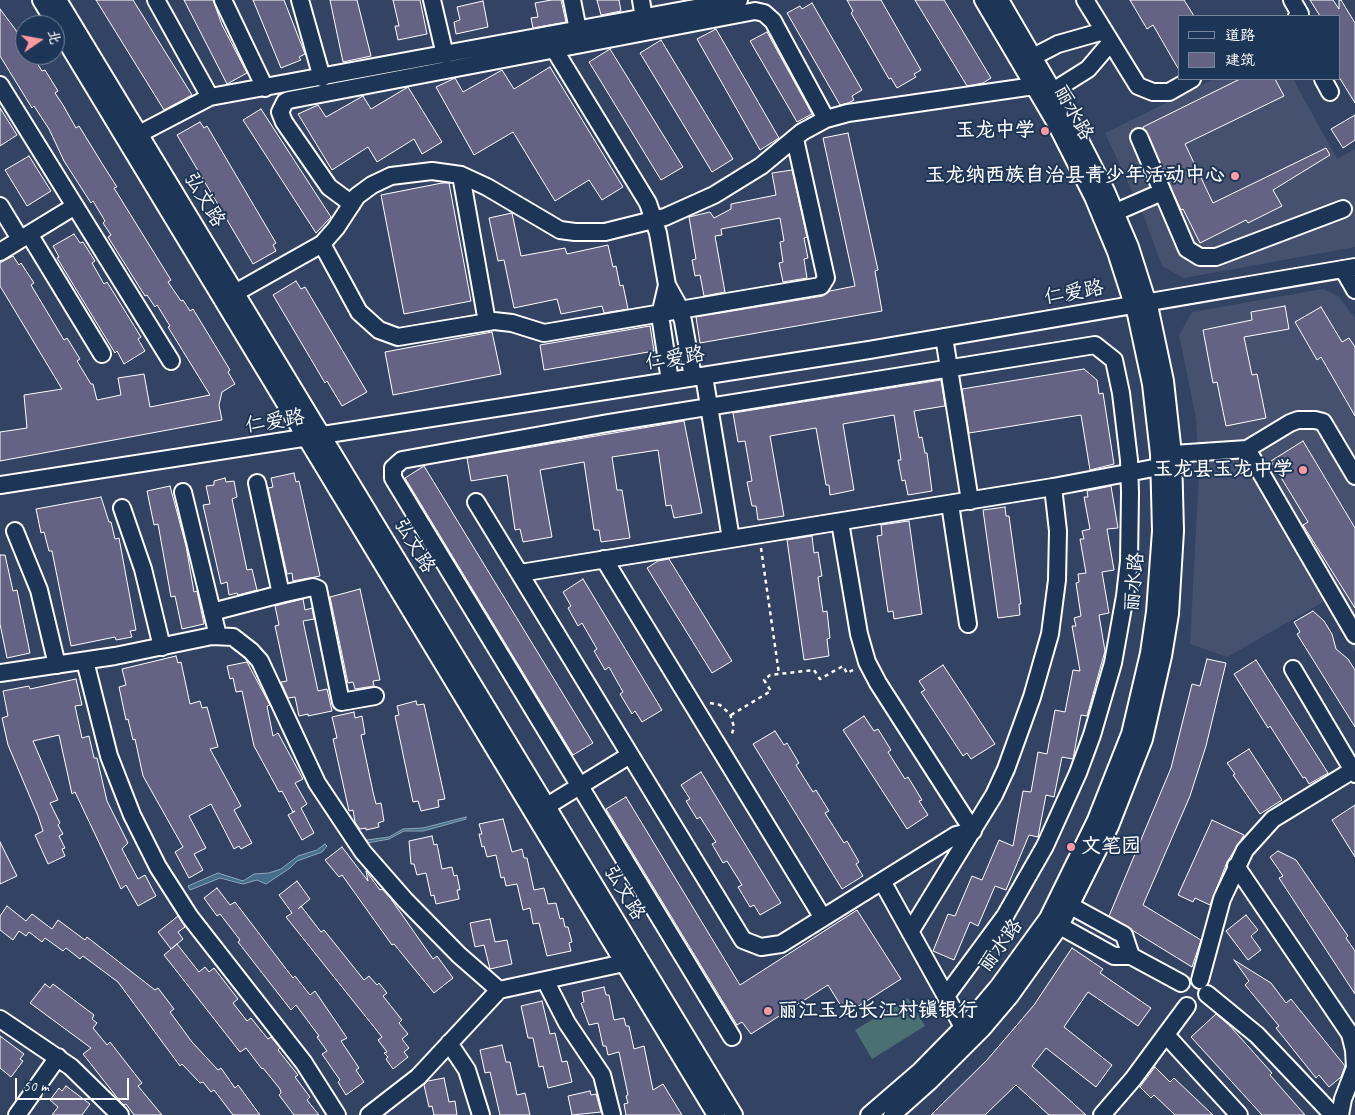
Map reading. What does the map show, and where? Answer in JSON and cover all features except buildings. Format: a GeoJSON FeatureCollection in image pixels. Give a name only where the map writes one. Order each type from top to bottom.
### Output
{"type":"FeatureCollection","features":[{"type":"Feature","properties":{"kind":"street","name":"弘文路"},"geometry":{"type":"LineString","coordinates":[[41,0],[547,806],[734,1115]]}},
{"type":"Feature","properties":{"kind":"street","name":"弘文路"},"geometry":{"type":"LineString","coordinates":[[58,0],[235,292],[314,437],[624,963],[716,1115]]}},
{"type":"Feature","properties":{"kind":"street"},"geometry":{"type":"LineString","coordinates":[[156,0],[210,97]]}},
{"type":"Feature","properties":{"kind":"street"},"geometry":{"type":"LineString","coordinates":[[223,0],[265,88]]}},
{"type":"Feature","properties":{"kind":"street"},"geometry":{"type":"LineString","coordinates":[[300,0],[322,78]]}},
{"type":"Feature","properties":{"kind":"street"},"geometry":{"type":"LineString","coordinates":[[432,0],[445,55]]}},
{"type":"Feature","properties":{"kind":"street"},"geometry":{"type":"LineString","coordinates":[[572,0],[578,30]]}},
{"type":"Feature","properties":{"kind":"street"},"geometry":{"type":"LineString","coordinates":[[641,0],[644,18]]}},
{"type":"Feature","properties":{"kind":"street"},"geometry":{"type":"LineString","coordinates":[[139,134],[210,97],[322,78],[738,0]]}},
{"type":"Feature","properties":{"kind":"street","name":"丽水路"},"geometry":{"type":"LineString","coordinates":[[892,1115],[930,1081],[982,1029],[1025,976],[1060,926],[1071,906],[1110,826],[1144,739],[1155,698],[1165,647],[1174,573],[1174,454],[1165,381],[1140,303],[1093,197],[1034,86],[983,0]]}},
{"type":"Feature","properties":{"kind":"street","name":"丽水路"},"geometry":{"type":"LineString","coordinates":[[868,1115],[920,1070],[963,1027],[998,987],[1048,918],[1096,820],[1130,734],[1149,653],[1155,612],[1160,531],[1159,466],[1151,384],[1130,247],[1116,212],[1053,91],[1000,0]]}},
{"type":"Feature","properties":{"kind":"street"},"geometry":{"type":"LineString","coordinates":[[1085,0],[1138,86],[1146,90],[1169,92],[1190,80]]}},
{"type":"Feature","properties":{"kind":"street"},"geometry":{"type":"LineString","coordinates":[[1292,0],[1300,14],[1298,15]]}},
{"type":"Feature","properties":{"kind":"street"},"geometry":{"type":"LineString","coordinates":[[352,204],[329,187],[284,122],[280,112],[285,102],[364,85],[755,12],[764,13],[773,21],[826,119]]}},
{"type":"Feature","properties":{"kind":"street"},"geometry":{"type":"LineString","coordinates":[[1034,57],[1058,44],[1107,37]]}},
{"type":"Feature","properties":{"kind":"street"},"geometry":{"type":"LineString","coordinates":[[1053,91],[1088,69],[1107,37]]}},
{"type":"Feature","properties":{"kind":"street"},"geometry":{"type":"LineString","coordinates":[[554,49],[648,203],[654,220],[667,285],[680,311],[709,407],[731,539]]}},
{"type":"Feature","properties":{"kind":"street"},"geometry":{"type":"LineString","coordinates":[[0,85],[171,362]]}},
{"type":"Feature","properties":{"kind":"street"},"geometry":{"type":"LineString","coordinates":[[235,292],[322,244],[336,228],[357,196],[372,185],[391,176],[432,171],[461,175],[487,187],[560,230],[605,232],[654,220],[689,206],[738,181],[795,139],[826,119],[874,109],[1034,86]]}},
{"type":"Feature","properties":{"kind":"street"},"geometry":{"type":"LineString","coordinates":[[1139,138],[1187,249],[1200,257],[1216,257],[1343,208]]}},
{"type":"Feature","properties":{"kind":"street"},"geometry":{"type":"LineString","coordinates":[[322,244],[359,312],[379,330],[398,337],[487,322],[512,323],[544,333],[660,315],[821,286],[826,278],[795,139]]}},
{"type":"Feature","properties":{"kind":"street"},"geometry":{"type":"LineString","coordinates":[[461,175],[487,322]]}},
{"type":"Feature","properties":{"kind":"street"},"geometry":{"type":"LineString","coordinates":[[1116,212],[1162,192]]}},
{"type":"Feature","properties":{"kind":"street"},"geometry":{"type":"LineString","coordinates":[[0,206],[25,237],[102,354]]}},
{"type":"Feature","properties":{"kind":"street"},"geometry":{"type":"LineString","coordinates":[[0,252],[75,206]]}},
{"type":"Feature","properties":{"kind":"street","name":"仁爱路"},"geometry":{"type":"LineString","coordinates":[[0,486],[944,337],[1349,268]]}},
{"type":"Feature","properties":{"kind":"street"},"geometry":{"type":"LineString","coordinates":[[1349,268],[1355,290]]}},
{"type":"Feature","properties":{"kind":"street"},"geometry":{"type":"LineString","coordinates":[[667,285],[660,315],[670,381]]}},
{"type":"Feature","properties":{"kind":"street"},"geometry":{"type":"LineString","coordinates":[[944,337],[970,500]]}},
{"type":"Feature","properties":{"kind":"street"},"geometry":{"type":"LineString","coordinates":[[732,1037],[393,478],[394,468],[402,460],[709,407],[1095,345],[1114,360],[1125,426],[1129,472],[1130,527],[1125,596],[1112,663],[1092,735],[1062,810],[1026,882],[982,949],[946,996]]}},
{"type":"Feature","properties":{"kind":"street"},"geometry":{"type":"LineString","coordinates":[[1174,454],[1247,449],[1290,423],[1298,420],[1315,420],[1323,422],[1355,476]]}},
{"type":"Feature","properties":{"kind":"street"},"geometry":{"type":"LineString","coordinates":[[1247,449],[1355,635]]}},
{"type":"Feature","properties":{"kind":"street"},"geometry":{"type":"LineString","coordinates":[[520,573],[1053,487],[1159,466]]}},
{"type":"Feature","properties":{"kind":"street"},"geometry":{"type":"LineString","coordinates":[[257,483],[281,594]]}},
{"type":"Feature","properties":{"kind":"street"},"geometry":{"type":"LineString","coordinates":[[910,932],[994,795],[1010,760],[1032,697],[1050,634],[1057,580],[1058,553],[1053,487]]}},
{"type":"Feature","properties":{"kind":"street"},"geometry":{"type":"LineString","coordinates":[[183,492],[218,636]]}},
{"type":"Feature","properties":{"kind":"street"},"geometry":{"type":"LineString","coordinates":[[476,502],[743,940],[761,947],[781,944],[956,835],[973,831]]}},
{"type":"Feature","properties":{"kind":"street"},"geometry":{"type":"LineString","coordinates":[[950,504],[968,624]]}},
{"type":"Feature","properties":{"kind":"street"},"geometry":{"type":"LineString","coordinates":[[122,508],[142,569],[162,647]]}},
{"type":"Feature","properties":{"kind":"street"},"geometry":{"type":"LineString","coordinates":[[840,522],[859,634],[867,662],[878,683],[973,831]]}},
{"type":"Feature","properties":{"kind":"street"},"geometry":{"type":"LineString","coordinates":[[15,531],[38,590],[57,665]]}},
{"type":"Feature","properties":{"kind":"street"},"geometry":{"type":"LineString","coordinates":[[604,560],[823,918]]}},
{"type":"Feature","properties":{"kind":"street"},"geometry":{"type":"LineString","coordinates":[[212,612],[281,594],[314,587],[318,589],[341,702],[375,696]]}},
{"type":"Feature","properties":{"kind":"street"},"geometry":{"type":"LineString","coordinates":[[0,673],[85,661],[218,636],[233,637],[252,651],[260,661],[317,783],[363,852],[388,883],[459,956],[499,990]]}},
{"type":"Feature","properties":{"kind":"street"},"geometry":{"type":"LineString","coordinates":[[85,661],[100,727],[117,778],[132,815],[158,867],[190,917],[304,1063],[336,1115]]}},
{"type":"Feature","properties":{"kind":"street"},"geometry":{"type":"LineString","coordinates":[[1293,669],[1354,772],[1273,819],[1255,837],[1236,866],[1222,899],[1203,987],[1206,999],[1198,1006],[1187,1006],[1179,997],[1178,992],[1181,983],[1188,978],[1203,987],[1263,1041],[1333,1115]]}},
{"type":"Feature","properties":{"kind":"street"},"geometry":{"type":"LineString","coordinates":[[547,806],[630,755]]}},
{"type":"Feature","properties":{"kind":"street"},"geometry":{"type":"LineString","coordinates":[[1236,866],[1350,1034],[1354,1050],[1355,1068],[1343,1099],[1340,1115]]}},
{"type":"Feature","properties":{"kind":"street"},"geometry":{"type":"LineString","coordinates":[[882,881],[963,1027]]}},
{"type":"Feature","properties":{"kind":"street"},"geometry":{"type":"LineString","coordinates":[[1071,906],[1124,936],[1131,956]]}},
{"type":"Feature","properties":{"kind":"street"},"geometry":{"type":"LineString","coordinates":[[1060,926],[1114,956],[1131,956],[1181,983]]}},
{"type":"Feature","properties":{"kind":"street"},"geometry":{"type":"LineString","coordinates":[[369,1115],[418,1077],[499,990],[624,963]]}},
{"type":"Feature","properties":{"kind":"street"},"geometry":{"type":"LineString","coordinates":[[545,980],[567,1023],[602,1075],[612,1115]]}},
{"type":"Feature","properties":{"kind":"street"},"geometry":{"type":"LineString","coordinates":[[1102,1115],[1187,1006]]}},
{"type":"Feature","properties":{"kind":"street"},"geometry":{"type":"LineString","coordinates":[[0,1019],[58,1057],[91,1085],[120,1115]]}},
{"type":"Feature","properties":{"kind":"street"},"geometry":{"type":"LineString","coordinates":[[1166,1035],[1239,1115]]}},
{"type":"Feature","properties":{"kind":"street"},"geometry":{"type":"LineString","coordinates":[[449,1044],[466,1070],[481,1115]]}},
{"type":"Feature","properties":{"kind":"street"},"geometry":{"type":"LineString","coordinates":[[17,1115],[58,1057]]}},
{"type":"Feature","properties":{"kind":"path"},"geometry":{"type":"LineString","coordinates":[[759,534],[779,675]]}},
{"type":"Feature","properties":{"kind":"path"},"geometry":{"type":"LineString","coordinates":[[730,715],[771,692],[764,680],[770,675],[814,670],[820,679],[843,666],[847,673],[867,662]]}},
{"type":"Feature","properties":{"kind":"shaded area","name":"玉龙纳西族自治县青少年活动中心"},"geometry":{"type":"Polygon","coordinates":[[[1213,80],[1294,80],[1337,159],[1355,149],[1355,247],[1184,278],[1162,266],[1144,217],[1105,133],[1213,80]]]}},
{"type":"Feature","properties":{"kind":"shaded area","name":"玉龙县玉龙中学"},"geometry":{"type":"Polygon","coordinates":[[[1323,289],[1338,296],[1355,318],[1355,652],[1325,601],[1227,657],[1190,644],[1199,473],[1196,419],[1179,335],[1192,312],[1323,289]]]}},
{"type":"Feature","properties":{"kind":"shaded area"},"geometry":{"type":"Polygon","coordinates":[[[466,817],[466,819],[423,831],[404,831],[389,839],[367,843],[367,840],[389,837],[403,829],[423,828],[466,817]]]}},
{"type":"Feature","properties":{"kind":"shaded area"},"geometry":{"type":"Polygon","coordinates":[[[325,844],[327,846],[322,852],[297,861],[266,884],[257,880],[243,884],[220,878],[190,890],[188,886],[218,873],[243,881],[254,874],[269,873],[281,869],[298,856],[317,850],[325,844]]]}},
{"type":"Feature","properties":{"kind":"green space"},"geometry":{"type":"Polygon","coordinates":[[[908,998],[925,1026],[872,1059],[855,1030],[908,998]]]}},
{"type":"Feature","properties":{"kind":"place","name":"玉龙中学"},"geometry":{"type":"Point","coordinates":[1045,131]}},
{"type":"Feature","properties":{"kind":"place","name":"玉龙纳西族自治县青少年活动中心"},"geometry":{"type":"Point","coordinates":[1235,176]}},
{"type":"Feature","properties":{"kind":"place","name":"玉龙县玉龙中学"},"geometry":{"type":"Point","coordinates":[1303,470]}},
{"type":"Feature","properties":{"kind":"place","name":"文笔园"},"geometry":{"type":"Point","coordinates":[1071,847]}},
{"type":"Feature","properties":{"kind":"place","name":"丽江玉龙长江村镇银行"},"geometry":{"type":"Point","coordinates":[768,1011]}}]}
